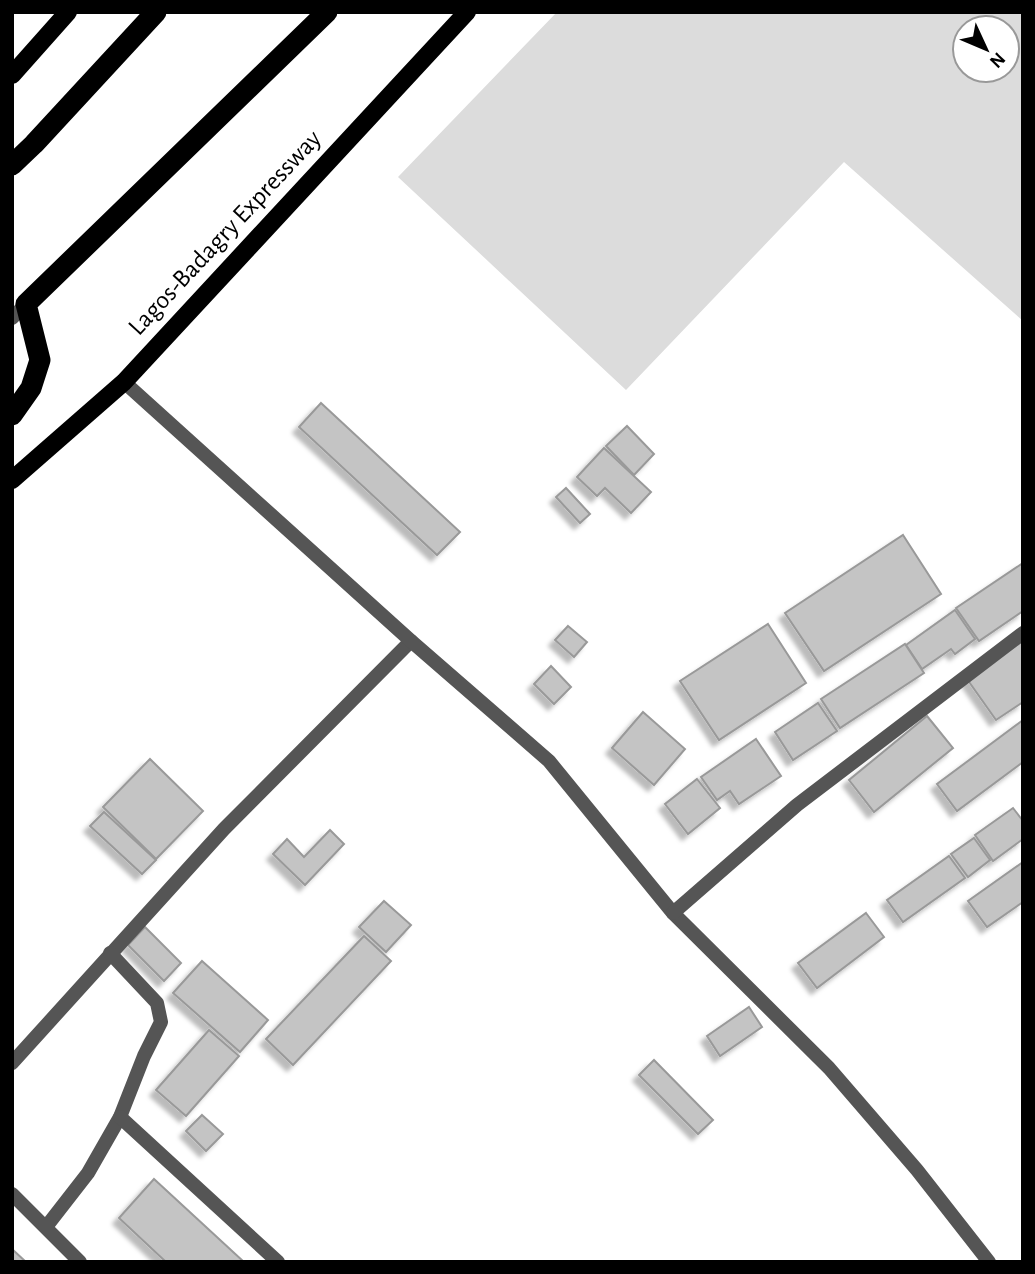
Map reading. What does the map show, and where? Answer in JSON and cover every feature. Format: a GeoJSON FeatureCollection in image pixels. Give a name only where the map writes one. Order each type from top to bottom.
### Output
{"type":"FeatureCollection","features":[{"type":"Feature","properties":{"kind":"highway"},"geometry":{"type":"LineString","coordinates":[[12,165],[156,12]]}},
{"type":"Feature","properties":{"kind":"highway"},"geometry":{"type":"LineString","coordinates":[[12,415],[31,388],[40,360],[19,311],[327,12]]}},
{"type":"Feature","properties":{"kind":"main road"},"geometry":{"type":"LineString","coordinates":[[12,75],[68,12]]}},
{"type":"Feature","properties":{"kind":"main road","name":"Lagos-Badagry Expressway"},"geometry":{"type":"LineString","coordinates":[[12,480],[124,382],[467,12]]}},
{"type":"Feature","properties":{"kind":"street"},"geometry":{"type":"LineString","coordinates":[[124,382],[411,641],[549,761],[673,913],[829,1068],[917,1170],[989,1262]]}},
{"type":"Feature","properties":{"kind":"street"},"geometry":{"type":"LineString","coordinates":[[673,913],[797,804],[1023,633]]}},
{"type":"Feature","properties":{"kind":"street"},"geometry":{"type":"LineString","coordinates":[[12,1063],[223,829],[411,641]]}},
{"type":"Feature","properties":{"kind":"street"},"geometry":{"type":"LineString","coordinates":[[46,1227],[88,1173],[120,1117],[161,1021],[157,1003],[110,953]]}},
{"type":"Feature","properties":{"kind":"street"},"geometry":{"type":"LineString","coordinates":[[120,1117],[278,1262]]}},
{"type":"Feature","properties":{"kind":"street"},"geometry":{"type":"LineString","coordinates":[[12,1194],[80,1262]]}},
{"type":"Feature","properties":{"kind":"shaded area"},"geometry":{"type":"Polygon","coordinates":[[[557,12],[1023,12],[1023,321],[844,162],[626,390],[398,177],[557,12]]]}},
{"type":"Feature","properties":{"kind":"building"},"geometry":{"type":"Polygon","coordinates":[[[321,403],[460,532],[437,555],[299,427],[321,403]]]}},
{"type":"Feature","properties":{"kind":"building"},"geometry":{"type":"Polygon","coordinates":[[[627,426],[654,454],[634,475],[606,446],[627,426]]]}},
{"type":"Feature","properties":{"kind":"building"},"geometry":{"type":"Polygon","coordinates":[[[604,448],[651,492],[631,513],[605,488],[597,496],[577,477],[604,448]]]}},
{"type":"Feature","properties":{"kind":"building"},"geometry":{"type":"Polygon","coordinates":[[[566,488],[590,514],[580,523],[556,497],[566,488]]]}},
{"type":"Feature","properties":{"kind":"building"},"geometry":{"type":"Polygon","coordinates":[[[903,535],[941,594],[824,671],[785,613],[903,535]]]}},
{"type":"Feature","properties":{"kind":"building"},"geometry":{"type":"Polygon","coordinates":[[[1023,563],[1023,611],[979,641],[956,608],[1023,563]]]}},
{"type":"Feature","properties":{"kind":"building"},"geometry":{"type":"Polygon","coordinates":[[[955,610],[975,639],[955,654],[951,649],[922,669],[906,645],[955,610]]]}},
{"type":"Feature","properties":{"kind":"building"},"geometry":{"type":"Polygon","coordinates":[[[768,624],[806,683],[719,740],[680,681],[768,624]]]}},
{"type":"Feature","properties":{"kind":"building"},"geometry":{"type":"Polygon","coordinates":[[[568,626],[587,642],[574,657],[555,640],[568,626]]]}},
{"type":"Feature","properties":{"kind":"building"},"geometry":{"type":"Polygon","coordinates":[[[1023,641],[1023,702],[996,720],[967,679],[1023,641]]]}},
{"type":"Feature","properties":{"kind":"building"},"geometry":{"type":"Polygon","coordinates":[[[905,644],[924,673],[840,728],[821,699],[905,644]]]}},
{"type":"Feature","properties":{"kind":"building"},"geometry":{"type":"Polygon","coordinates":[[[551,666],[571,687],[554,704],[534,684],[551,666]]]}},
{"type":"Feature","properties":{"kind":"building"},"geometry":{"type":"Polygon","coordinates":[[[818,703],[837,731],[793,760],[775,732],[818,703]]]}},
{"type":"Feature","properties":{"kind":"building"},"geometry":{"type":"Polygon","coordinates":[[[643,712],[685,749],[654,785],[612,748],[643,712]]]}},
{"type":"Feature","properties":{"kind":"building"},"geometry":{"type":"Polygon","coordinates":[[[927,716],[953,748],[874,812],[849,780],[927,716]]]}},
{"type":"Feature","properties":{"kind":"building"},"geometry":{"type":"Polygon","coordinates":[[[1023,720],[1023,762],[957,811],[937,784],[1023,720]]]}},
{"type":"Feature","properties":{"kind":"building"},"geometry":{"type":"Polygon","coordinates":[[[756,739],[781,776],[739,804],[730,791],[717,800],[701,777],[756,739]]]}},
{"type":"Feature","properties":{"kind":"building"},"geometry":{"type":"Polygon","coordinates":[[[150,759],[203,811],[156,859],[103,807],[150,759]]]}},
{"type":"Feature","properties":{"kind":"building"},"geometry":{"type":"Polygon","coordinates":[[[697,779],[720,808],[688,834],[665,804],[697,779]]]}},
{"type":"Feature","properties":{"kind":"building"},"geometry":{"type":"Polygon","coordinates":[[[1013,808],[1023,821],[1023,839],[993,861],[975,835],[1013,808]]]}},
{"type":"Feature","properties":{"kind":"building"},"geometry":{"type":"Polygon","coordinates":[[[104,812],[156,860],[142,874],[90,826],[104,812]]]}},
{"type":"Feature","properties":{"kind":"building"},"geometry":{"type":"Polygon","coordinates":[[[330,830],[344,844],[305,885],[273,854],[287,839],[304,857],[330,830]]]}},
{"type":"Feature","properties":{"kind":"building"},"geometry":{"type":"Polygon","coordinates":[[[974,838],[990,860],[968,877],[951,854],[974,838]]]}},
{"type":"Feature","properties":{"kind":"building"},"geometry":{"type":"Polygon","coordinates":[[[949,856],[965,878],[903,922],[887,900],[949,856]]]}},
{"type":"Feature","properties":{"kind":"building"},"geometry":{"type":"Polygon","coordinates":[[[1023,862],[1023,902],[987,927],[968,901],[1023,862]]]}},
{"type":"Feature","properties":{"kind":"building"},"geometry":{"type":"Polygon","coordinates":[[[384,901],[411,925],[386,952],[359,927],[384,901]]]}},
{"type":"Feature","properties":{"kind":"building"},"geometry":{"type":"Polygon","coordinates":[[[866,913],[884,937],[817,988],[798,963],[866,913]]]}},
{"type":"Feature","properties":{"kind":"building"},"geometry":{"type":"Polygon","coordinates":[[[145,927],[181,963],[164,981],[128,945],[145,927]]]}},
{"type":"Feature","properties":{"kind":"building"},"geometry":{"type":"Polygon","coordinates":[[[364,936],[391,961],[293,1065],[266,1039],[364,936]]]}},
{"type":"Feature","properties":{"kind":"building"},"geometry":{"type":"Polygon","coordinates":[[[202,961],[268,1020],[240,1052],[173,993],[202,961]]]}},
{"type":"Feature","properties":{"kind":"building"},"geometry":{"type":"Polygon","coordinates":[[[749,1007],[762,1027],[720,1056],[707,1036],[749,1007]]]}},
{"type":"Feature","properties":{"kind":"building"},"geometry":{"type":"Polygon","coordinates":[[[209,1030],[239,1056],[186,1116],[156,1090],[209,1030]]]}},
{"type":"Feature","properties":{"kind":"building"},"geometry":{"type":"Polygon","coordinates":[[[654,1060],[713,1120],[698,1134],[639,1075],[654,1060]]]}},
{"type":"Feature","properties":{"kind":"building"},"geometry":{"type":"Polygon","coordinates":[[[202,1115],[223,1134],[206,1151],[186,1131],[202,1115]]]}},
{"type":"Feature","properties":{"kind":"building"},"geometry":{"type":"Polygon","coordinates":[[[154,1179],[244,1262],[166,1262],[119,1218],[154,1179]]]}},
{"type":"Feature","properties":{"kind":"building"},"geometry":{"type":"Polygon","coordinates":[[[12,1249],[26,1262],[12,1262],[12,1249]]]}}]}
